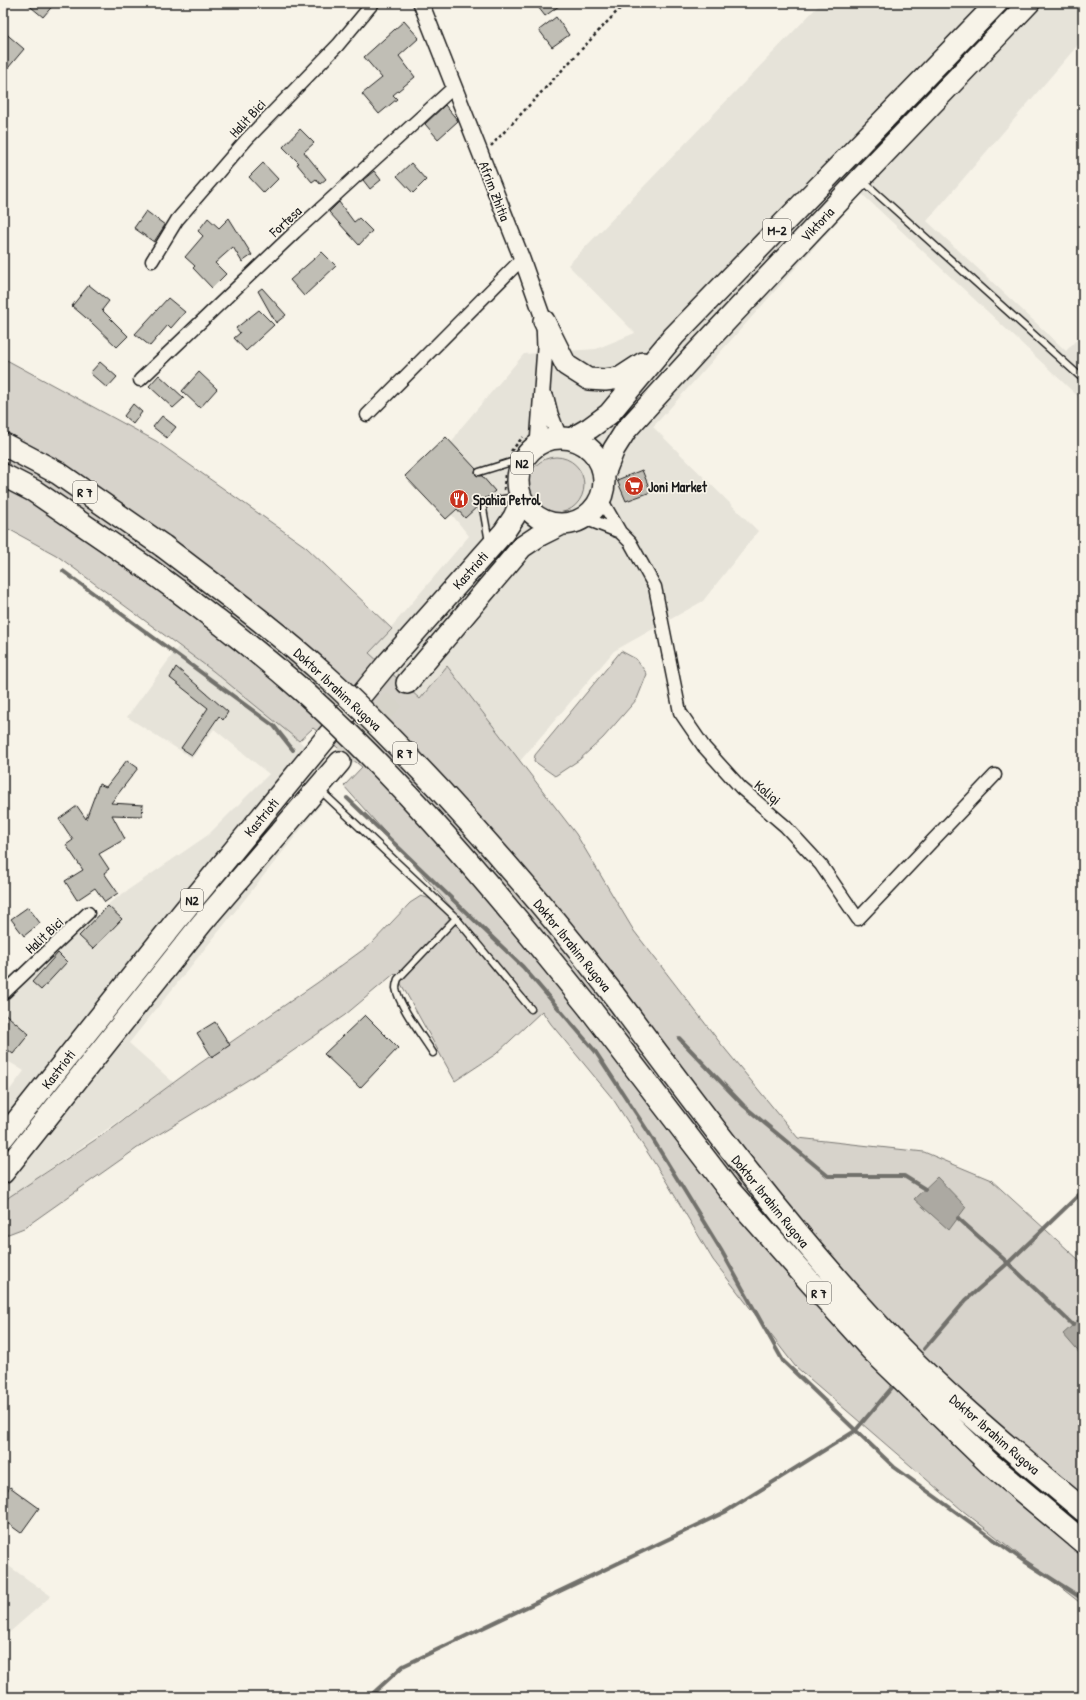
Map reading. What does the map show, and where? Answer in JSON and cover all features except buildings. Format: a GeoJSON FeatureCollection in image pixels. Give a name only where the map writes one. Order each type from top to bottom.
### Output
{"type":"FeatureCollection","features":[{"type":"Feature","properties":{"kind":"highway","name":"Viktoria"},"geometry":{"type":"LineString","coordinates":[[565,438],[590,428],[609,414],[674,336],[997,3]]}},
{"type":"Feature","properties":{"kind":"highway","name":"Viktoria"},"geometry":{"type":"LineString","coordinates":[[604,474],[614,449],[626,430],[860,178],[1029,3]]}},
{"type":"Feature","properties":{"kind":"highway"},"geometry":{"type":"LineString","coordinates":[[544,322],[566,365],[588,379],[605,380],[620,378],[642,364],[674,336]]}},
{"type":"Feature","properties":{"kind":"highway"},"geometry":{"type":"LineString","coordinates":[[521,498],[528,509],[537,517],[560,525],[572,523],[584,518],[594,510],[601,499],[604,487],[604,474],[600,462],[593,451],[583,443],[565,438]]}},
{"type":"Feature","properties":{"kind":"highway","name":"N2"},"geometry":{"type":"LineString","coordinates":[[521,498],[518,476],[531,451],[548,439],[565,438]]}},
{"type":"Feature","properties":{"kind":"highway","name":"Doktor Ibrahim Rugova"},"geometry":{"type":"LineString","coordinates":[[3,444],[58,473],[163,546],[242,606],[326,675],[394,742],[493,848],[562,929],[613,994],[736,1158],[805,1244],[882,1329],[984,1428],[1083,1510]]}},
{"type":"Feature","properties":{"kind":"highway","name":"Doktor Ibrahim Rugova"},"geometry":{"type":"LineString","coordinates":[[3,475],[34,491],[148,568],[227,627],[304,692],[361,747],[478,871],[591,1010],[729,1190],[810,1283],[872,1350],[990,1464],[1083,1542]]}},
{"type":"Feature","properties":{"kind":"highway","name":"Kastrioti"},"geometry":{"type":"LineString","coordinates":[[3,1138],[183,912],[386,666],[504,532],[514,517],[521,498]]}},
{"type":"Feature","properties":{"kind":"highway","name":"Kastrioti"},"geometry":{"type":"LineString","coordinates":[[407,683],[522,548],[540,535],[560,525]]}},
{"type":"Feature","properties":{"kind":"highway","name":"Kastrioti"},"geometry":{"type":"LineString","coordinates":[[3,1173],[202,923],[340,762]]}},
{"type":"Feature","properties":{"kind":"street","name":"Halit Bici"},"geometry":{"type":"LineString","coordinates":[[152,261],[177,220],[248,139],[338,45],[373,3]]}},
{"type":"Feature","properties":{"kind":"street","name":"Afrim Zhitia"},"geometry":{"type":"LineString","coordinates":[[421,3],[522,259],[544,322],[545,348],[543,384],[531,451]]}},
{"type":"Feature","properties":{"kind":"street","name":"Fortesa"},"geometry":{"type":"LineString","coordinates":[[140,380],[295,232],[454,87]]}},
{"type":"Feature","properties":{"kind":"street"},"geometry":{"type":"LineString","coordinates":[[367,415],[522,259]]}},
{"type":"Feature","properties":{"kind":"street","name":"Afrim Zhitia"},"geometry":{"type":"LineString","coordinates":[[543,384],[550,414],[565,438]]}},
{"type":"Feature","properties":{"kind":"street","name":"Koliqi"},"geometry":{"type":"LineString","coordinates":[[601,499],[620,532],[630,542],[655,587],[680,712],[704,747],[741,788],[785,826],[821,865],[858,919],[995,775]]}},
{"type":"Feature","properties":{"kind":"street"},"geometry":{"type":"LineString","coordinates":[[584,518],[620,532]]}},
{"type":"Feature","properties":{"kind":"street","name":"Halit Bici"},"geometry":{"type":"LineString","coordinates":[[3,994],[88,913]]}},
{"type":"Feature","properties":{"kind":"lane"},"geometry":{"type":"LineString","coordinates":[[860,178],[1083,379]]}},
{"type":"Feature","properties":{"kind":"lane"},"geometry":{"type":"LineString","coordinates":[[479,472],[531,451]]}},
{"type":"Feature","properties":{"kind":"lane"},"geometry":{"type":"LineString","coordinates":[[490,548],[482,503],[521,498]]}},
{"type":"Feature","properties":{"kind":"lane"},"geometry":{"type":"LineString","coordinates":[[318,788],[456,918],[531,1009]]}},
{"type":"Feature","properties":{"kind":"lane"},"geometry":{"type":"LineString","coordinates":[[433,1053],[404,1006],[396,988],[396,983],[398,979],[456,918]]}},
{"type":"Feature","properties":{"kind":"path"},"geometry":{"type":"LineString","coordinates":[[482,156],[625,3]]}},
{"type":"Feature","properties":{"kind":"shaded area"},"geometry":{"type":"Polygon","coordinates":[[[821,3],[1083,3],[1083,39],[927,221],[1066,351],[1083,333],[1083,401],[862,194],[653,427],[758,531],[703,601],[614,651],[520,761],[447,666],[420,699],[369,653],[469,536],[427,484],[460,429],[524,354],[596,349],[635,333],[568,265],[821,3]]]}},
{"type":"Feature","properties":{"kind":"shaded area"},"geometry":{"type":"Polygon","coordinates":[[[3,358],[156,441],[306,547],[392,629],[369,653],[420,699],[447,666],[576,834],[634,931],[721,1044],[798,1138],[924,1152],[991,1180],[1079,1260],[1083,1267],[1083,1605],[962,1510],[795,1366],[713,1260],[666,1181],[613,1099],[542,1011],[496,1054],[455,1081],[395,973],[345,1015],[274,1064],[143,1144],[24,1228],[3,1236],[3,1204],[9,1197],[101,1136],[199,1064],[371,944],[410,903],[421,896],[440,904],[446,911],[450,922],[480,940],[344,786],[362,767],[313,728],[299,741],[213,671],[56,555],[3,526],[3,358]]]}},
{"type":"Feature","properties":{"kind":"shaded area"},"geometry":{"type":"Polygon","coordinates":[[[556,457],[571,462],[579,470],[584,485],[579,500],[571,508],[556,513],[541,508],[533,500],[528,485],[533,470],[541,462],[556,457]]]}},
{"type":"Feature","properties":{"kind":"shaded area"},"geometry":{"type":"Polygon","coordinates":[[[179,646],[213,671],[343,777],[129,1043],[174,1083],[44,1173],[3,1207],[3,1099],[24,1071],[3,1058],[3,1003],[112,901],[208,835],[269,774],[214,729],[192,758],[127,717],[179,646]]]}},
{"type":"Feature","properties":{"kind":"shaded area"},"geometry":{"type":"Polygon","coordinates":[[[621,651],[636,659],[647,674],[637,699],[603,738],[579,760],[555,776],[534,761],[535,755],[621,651]]]}},
{"type":"Feature","properties":{"kind":"shaded area"},"geometry":{"type":"Polygon","coordinates":[[[937,1177],[966,1207],[949,1230],[914,1199],[937,1177]]]}},
{"type":"Feature","properties":{"kind":"shaded area"},"geometry":{"type":"Polygon","coordinates":[[[1083,1316],[1083,1357],[1063,1334],[1083,1316]]]}},
{"type":"Feature","properties":{"kind":"shaded area"},"geometry":{"type":"Polygon","coordinates":[[[3,1562],[51,1596],[3,1638],[3,1562]]]}},
{"type":"Feature","properties":{"kind":"waterway"},"geometry":{"type":"LineString","coordinates":[[63,571],[274,726],[293,750]]}},
{"type":"Feature","properties":{"kind":"waterway"},"geometry":{"type":"LineString","coordinates":[[347,798],[523,967],[595,1051],[649,1133],[721,1250],[783,1361],[894,1467],[1021,1559],[1083,1599]]}},
{"type":"Feature","properties":{"kind":"waterway"},"geometry":{"type":"LineString","coordinates":[[679,1038],[744,1106],[828,1176],[904,1176],[925,1189]]}},
{"type":"Feature","properties":{"kind":"waterway"},"geometry":{"type":"LineString","coordinates":[[924,1349],[966,1300],[1008,1263],[1083,1191]]}},
{"type":"Feature","properties":{"kind":"waterway"},"geometry":{"type":"LineString","coordinates":[[958,1218],[1073,1325]]}},
{"type":"Feature","properties":{"kind":"waterway"},"geometry":{"type":"LineString","coordinates":[[369,1697],[403,1666],[725,1512],[855,1431],[895,1384]]}},
{"type":"Feature","properties":{"kind":"tunnel"},"geometry":{"type":"LineString","coordinates":[[340,762],[407,683]]}},
{"type":"Feature","properties":{"kind":"place","name":"Joni Market"},"geometry":{"type":"Point","coordinates":[634,486]}},
{"type":"Feature","properties":{"kind":"place","name":"Spahia Petrol"},"geometry":{"type":"Point","coordinates":[459,499]}}]}
